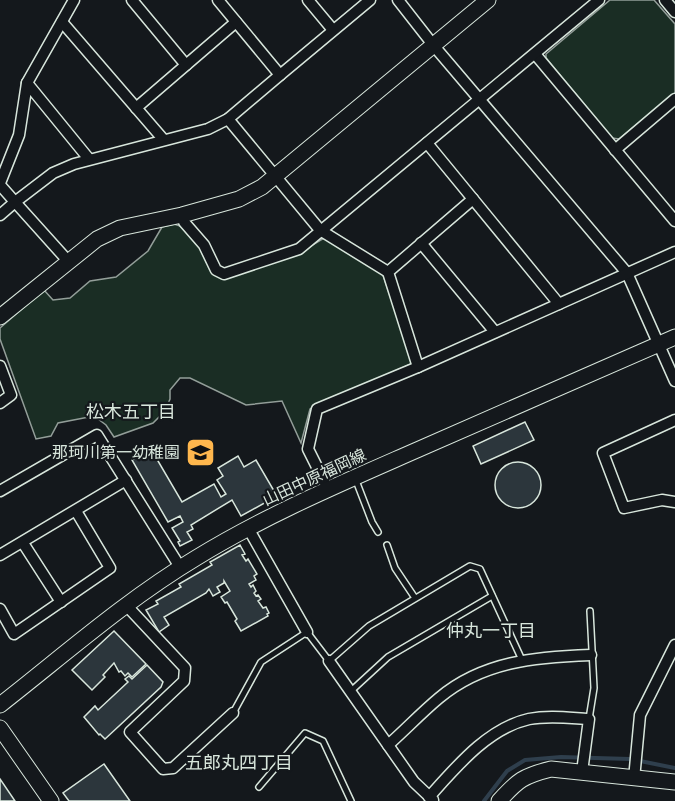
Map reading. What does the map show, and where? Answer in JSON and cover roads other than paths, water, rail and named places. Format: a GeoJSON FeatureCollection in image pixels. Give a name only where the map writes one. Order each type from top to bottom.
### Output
{"type":"FeatureCollection","features":[{"type":"Feature","properties":{"kind":"main road"},"geometry":{"type":"LineString","coordinates":[[0,317],[97,239],[120,228],[182,215],[239,199],[262,187],[488,0]]}},
{"type":"Feature","properties":{"kind":"main road","name":"山田中原福岡線"},"geometry":{"type":"LineString","coordinates":[[0,705],[126,605],[180,567],[248,528],[354,477],[675,337]]}},
{"type":"Feature","properties":{"kind":"main road"},"geometry":{"type":"LineString","coordinates":[[0,728],[51,801]]}},
{"type":"Feature","properties":{"kind":"main road"},"geometry":{"type":"LineString","coordinates":[[500,801],[518,781],[534,773],[551,769],[675,782]]}},
{"type":"Feature","properties":{"kind":"street"},"geometry":{"type":"LineString","coordinates":[[68,261],[0,184],[19,135],[27,83],[74,0]]}},
{"type":"Feature","properties":{"kind":"street"},"geometry":{"type":"LineString","coordinates":[[132,0],[186,65]]}},
{"type":"Feature","properties":{"kind":"street"},"geometry":{"type":"LineString","coordinates":[[218,0],[280,75]]}},
{"type":"Feature","properties":{"kind":"street"},"geometry":{"type":"LineString","coordinates":[[308,0],[333,30]]}},
{"type":"Feature","properties":{"kind":"street"},"geometry":{"type":"LineString","coordinates":[[0,214],[53,173],[89,159],[208,129],[228,119],[370,0]]}},
{"type":"Feature","properties":{"kind":"street"},"geometry":{"type":"LineString","coordinates":[[398,0],[434,46],[627,273],[675,381]]}},
{"type":"Feature","properties":{"kind":"street"},"geometry":{"type":"LineString","coordinates":[[182,215],[184,222],[204,244],[216,270],[224,274],[299,249],[599,0]]}},
{"type":"Feature","properties":{"kind":"street"},"geometry":{"type":"LineString","coordinates":[[665,0],[675,12]]}},
{"type":"Feature","properties":{"kind":"street"},"geometry":{"type":"LineString","coordinates":[[62,22],[163,139]]}},
{"type":"Feature","properties":{"kind":"street"},"geometry":{"type":"LineString","coordinates":[[136,108],[236,22]]}},
{"type":"Feature","properties":{"kind":"street"},"geometry":{"type":"LineString","coordinates":[[535,54],[675,221]]}},
{"type":"Feature","properties":{"kind":"street"},"geometry":{"type":"LineString","coordinates":[[27,83],[89,159]]}},
{"type":"Feature","properties":{"kind":"street"},"geometry":{"type":"LineString","coordinates":[[615,150],[671,102],[675,115]]}},
{"type":"Feature","properties":{"kind":"street"},"geometry":{"type":"LineString","coordinates":[[228,119],[320,230],[388,272],[418,367]]}},
{"type":"Feature","properties":{"kind":"street"},"geometry":{"type":"LineString","coordinates":[[427,143],[558,304]]}},
{"type":"Feature","properties":{"kind":"street"},"geometry":{"type":"LineString","coordinates":[[388,272],[473,199]]}},
{"type":"Feature","properties":{"kind":"street"},"geometry":{"type":"LineString","coordinates":[[421,243],[495,332]]}},
{"type":"Feature","properties":{"kind":"street"},"geometry":{"type":"LineString","coordinates":[[328,489],[308,449],[317,409],[418,367],[675,252]]}},
{"type":"Feature","properties":{"kind":"street"},"geometry":{"type":"LineString","coordinates":[[0,366],[11,394],[0,404]]}},
{"type":"Feature","properties":{"kind":"street"},"geometry":{"type":"LineString","coordinates":[[675,420],[603,453],[624,508],[662,500],[675,502]]}},
{"type":"Feature","properties":{"kind":"street"},"geometry":{"type":"LineString","coordinates":[[0,491],[97,435],[180,567]]}},
{"type":"Feature","properties":{"kind":"street"},"geometry":{"type":"LineString","coordinates":[[0,555],[126,480]]}},
{"type":"Feature","properties":{"kind":"street"},"geometry":{"type":"LineString","coordinates":[[0,609],[14,634],[110,568],[76,511]]}},
{"type":"Feature","properties":{"kind":"street"},"geometry":{"type":"LineString","coordinates":[[248,528],[308,632]]}},
{"type":"Feature","properties":{"kind":"street"},"geometry":{"type":"LineString","coordinates":[[23,543],[61,602]]}},
{"type":"Feature","properties":{"kind":"street"},"geometry":{"type":"LineString","coordinates":[[126,605],[185,668],[184,681],[130,732],[163,769],[173,768],[233,712]]}},
{"type":"Feature","properties":{"kind":"street"},"geometry":{"type":"LineString","coordinates":[[634,779],[640,715],[675,645]]}},
{"type":"Feature","properties":{"kind":"street"},"geometry":{"type":"LineString","coordinates":[[388,745],[441,697],[480,672],[522,660],[591,655]]}},
{"type":"Feature","properties":{"kind":"street"},"geometry":{"type":"LineString","coordinates":[[329,661],[414,782],[431,799],[471,752],[509,725],[530,718],[589,719],[582,772]]}},
{"type":"Feature","properties":{"kind":"lane"},"geometry":{"type":"LineString","coordinates":[[354,477],[378,532]]}},
{"type":"Feature","properties":{"kind":"lane"},"geometry":{"type":"LineString","coordinates":[[387,545],[395,568],[414,598]]}},
{"type":"Feature","properties":{"kind":"lane"},"geometry":{"type":"LineString","coordinates":[[233,712],[261,662],[308,632],[329,661],[369,626],[470,566],[480,569],[522,660]]}},
{"type":"Feature","properties":{"kind":"lane"},"geometry":{"type":"LineString","coordinates":[[351,691],[388,657],[492,596]]}},
{"type":"Feature","properties":{"kind":"lane"},"geometry":{"type":"LineString","coordinates":[[589,719],[594,688],[590,611]]}},
{"type":"Feature","properties":{"kind":"lane"},"geometry":{"type":"LineString","coordinates":[[259,787],[305,733],[323,741],[351,801]]}},
{"type":"Feature","properties":{"kind":"waterway"},"geometry":{"type":"LineString","coordinates":[[484,801],[507,771],[525,760],[561,757],[630,759],[675,768]]}},
{"type":"Feature","properties":{"kind":"place","name":"那珂川第一幼稚園"},"geometry":{"type":"Point","coordinates":[201,452]}},
{"type":"Feature","properties":{"kind":"district","name":"松木五丁目"},"geometry":{"type":"Point","coordinates":[131,412]}},
{"type":"Feature","properties":{"kind":"district","name":"仲丸一丁目"},"geometry":{"type":"Point","coordinates":[491,631]}},
{"type":"Feature","properties":{"kind":"district","name":"五郎丸四丁目"},"geometry":{"type":"Point","coordinates":[239,763]}}]}
